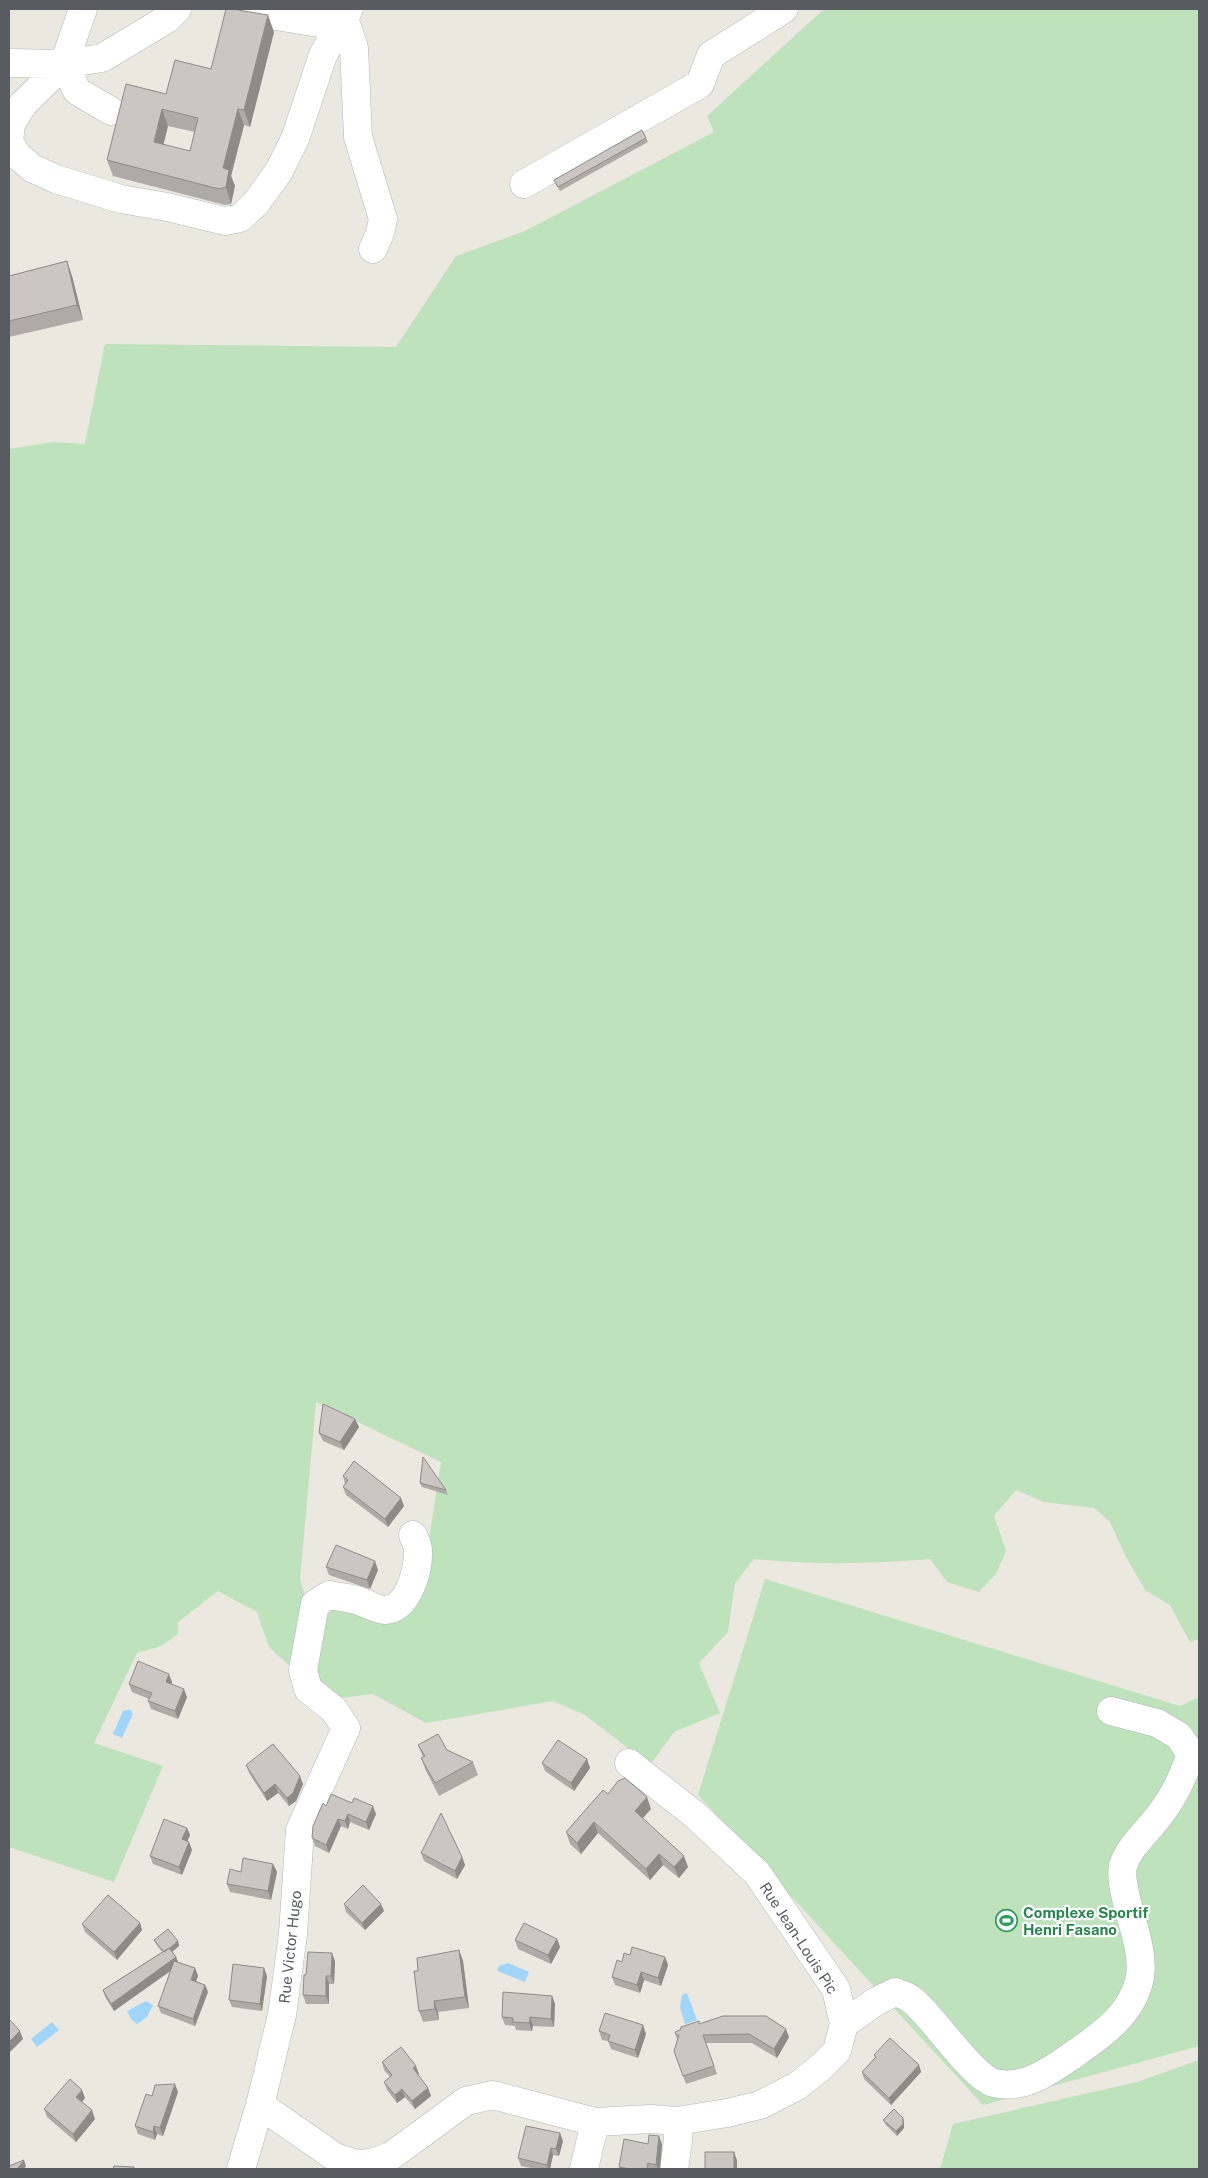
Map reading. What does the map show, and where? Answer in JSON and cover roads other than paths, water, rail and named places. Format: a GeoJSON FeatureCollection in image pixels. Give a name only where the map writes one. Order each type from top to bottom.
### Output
{"type":"FeatureCollection","features":[{"type":"Feature","properties":{"kind":"street"},"geometry":{"type":"LineString","coordinates":[[83,9],[64,64],[24,104],[11,124],[9,141],[17,155],[32,168],[56,179],[121,199],[167,207],[224,221],[240,218],[256,203],[279,171],[295,139],[323,55],[346,13]]}},
{"type":"Feature","properties":{"kind":"street"},"geometry":{"type":"LineString","coordinates":[[9,63],[64,64],[102,58],[167,19],[177,9]]}},
{"type":"Feature","properties":{"kind":"street"},"geometry":{"type":"LineString","coordinates":[[524,184],[700,84],[711,54],[784,9]]}},
{"type":"Feature","properties":{"kind":"street"},"geometry":{"type":"LineString","coordinates":[[246,11],[319,23],[346,13]]}},
{"type":"Feature","properties":{"kind":"street"},"geometry":{"type":"LineString","coordinates":[[346,13],[354,48],[358,137],[383,219],[380,234],[373,249]]}},
{"type":"Feature","properties":{"kind":"street"},"geometry":{"type":"LineString","coordinates":[[64,64],[77,91],[111,111]]}},
{"type":"Feature","properties":{"kind":"street","name":"Rue Victor Hugo"},"geometry":{"type":"LineString","coordinates":[[241,2169],[260,2105],[282,2015],[293,1934],[300,1830],[346,1728],[334,1710],[308,1689],[303,1670],[315,1604],[328,1595],[355,1600],[384,1610],[394,1608],[412,1585],[418,1568],[418,1547],[413,1535]]}},
{"type":"Feature","properties":{"kind":"street"},"geometry":{"type":"LineString","coordinates":[[844,2024],[875,2002],[895,1992],[912,1999],[975,2069],[992,2082],[1013,2085],[1036,2078],[1060,2064],[1103,2034],[1122,2014],[1134,1994],[1140,1976],[1138,1944],[1125,1894],[1123,1867],[1134,1844],[1158,1817],[1180,1784],[1191,1754],[1179,1736],[1157,1723],[1111,1711]]}},
{"type":"Feature","properties":{"kind":"street","name":"Rue Jean-Louis Pic"},"geometry":{"type":"LineString","coordinates":[[260,2105],[335,2157],[356,2164],[372,2163],[391,2156],[466,2101],[493,2095],[595,2122],[650,2119],[677,2121],[727,2113],[760,2105],[796,2086],[837,2052],[844,2024],[836,1990],[756,1874],[695,1815],[629,1763]]}},
{"type":"Feature","properties":{"kind":"street"},"geometry":{"type":"LineString","coordinates":[[674,2169],[678,2140],[677,2121]]}},
{"type":"Feature","properties":{"kind":"street"},"geometry":{"type":"LineString","coordinates":[[584,2169],[595,2122]]}},
{"type":"Feature","properties":{"kind":"water"},"geometry":{"type":"Polygon","coordinates":[[[131,1710],[133,1714],[122,1738],[113,1734],[123,1711],[131,1710]]]}},
{"type":"Feature","properties":{"kind":"water"},"geometry":{"type":"Polygon","coordinates":[[[508,1963],[529,1972],[525,1982],[497,1971],[499,1966],[508,1963]]]}},
{"type":"Feature","properties":{"kind":"water"},"geometry":{"type":"Polygon","coordinates":[[[687,1993],[697,2020],[685,2024],[680,2008],[682,1995],[687,1993]]]}},
{"type":"Feature","properties":{"kind":"water"},"geometry":{"type":"Polygon","coordinates":[[[146,2001],[153,2005],[147,2017],[137,2024],[131,2019],[127,2011],[146,2001]]]}},
{"type":"Feature","properties":{"kind":"water"},"geometry":{"type":"Polygon","coordinates":[[[52,2022],[59,2030],[37,2047],[31,2039],[52,2022]]]}},
{"type":"Feature","properties":{"kind":"place","name":"Complexe Sportif Henri Fasano"},"geometry":{"type":"Point","coordinates":[1007,1921]}}]}
